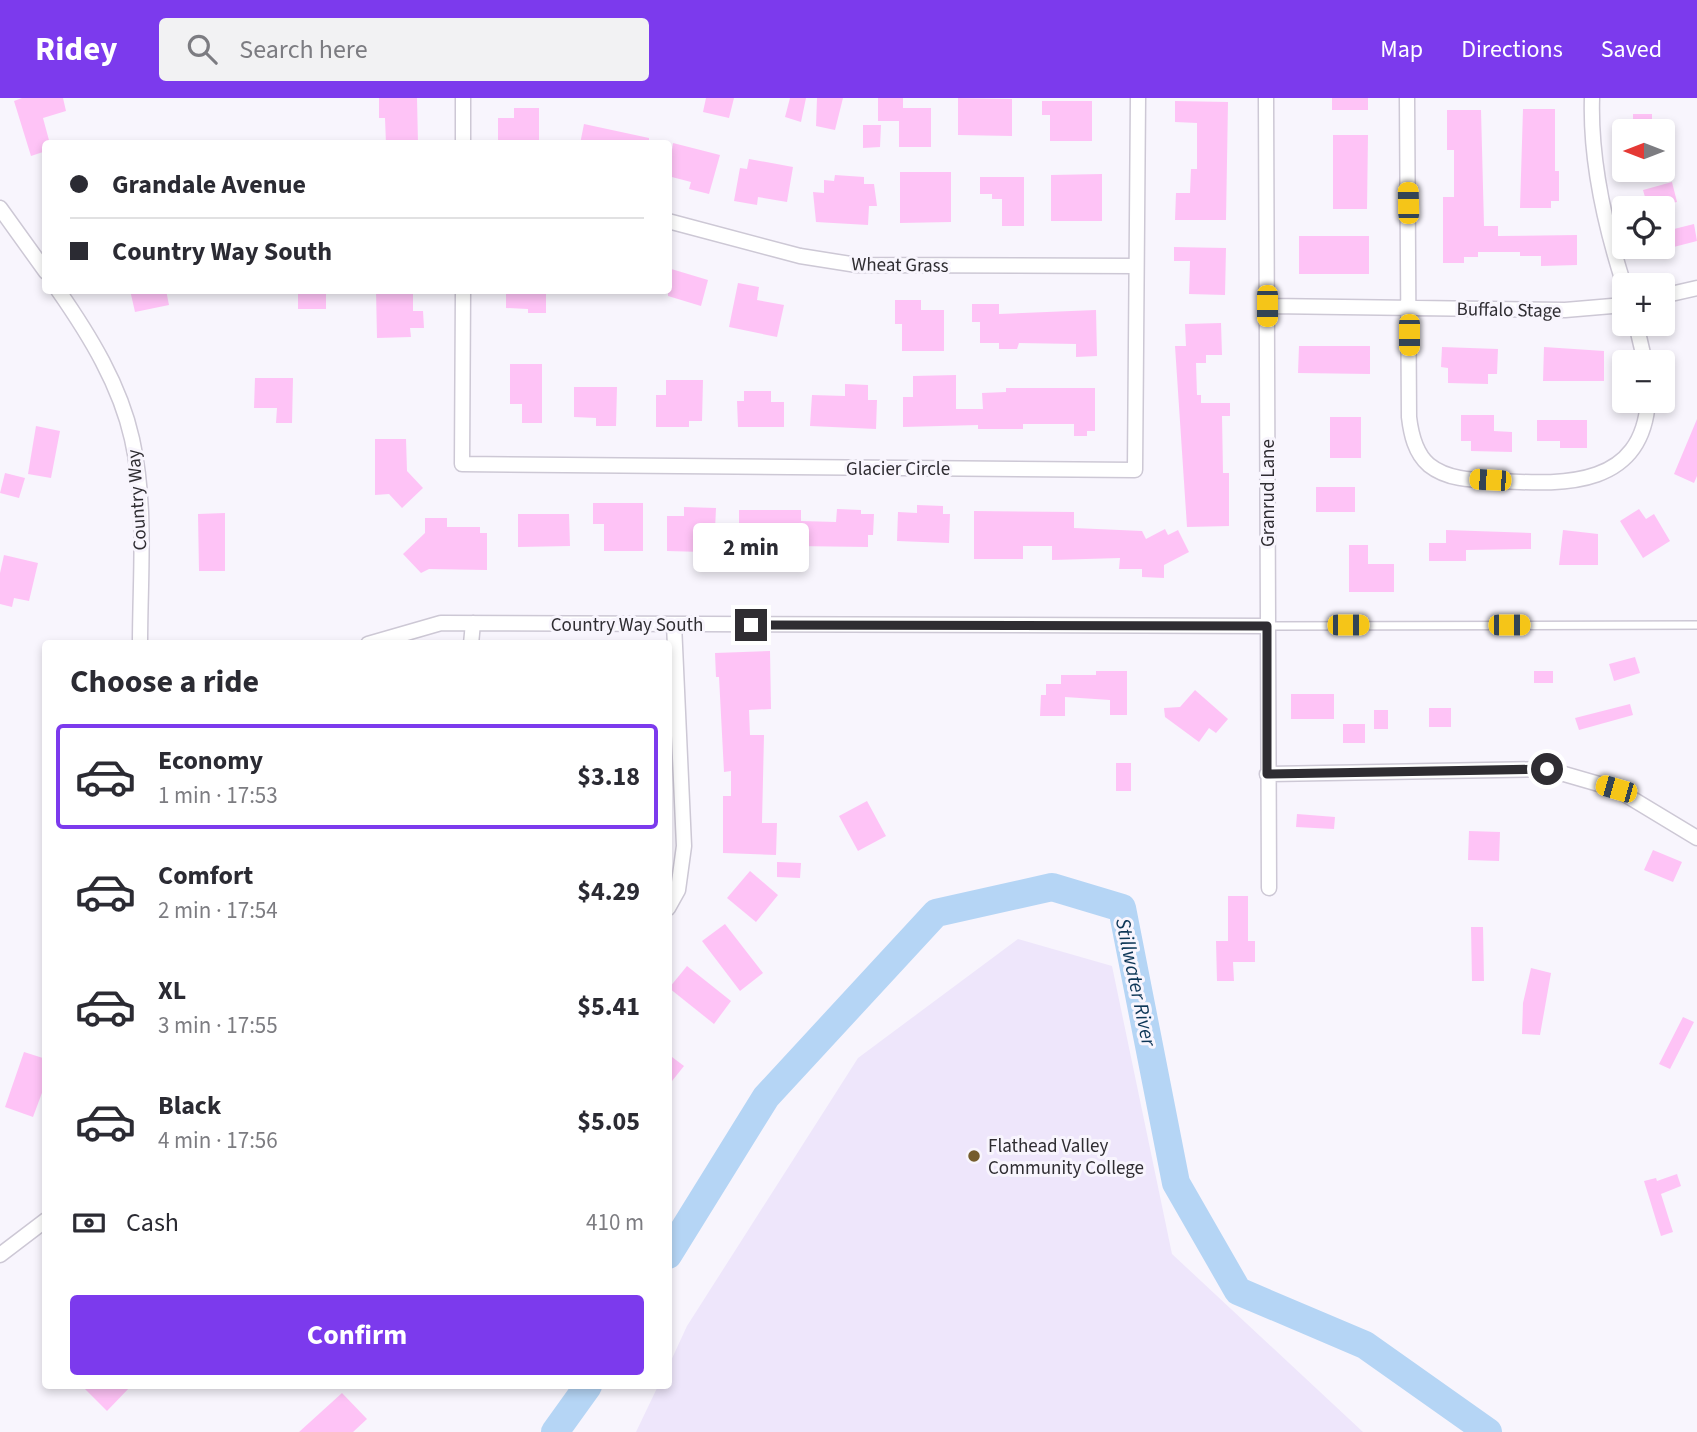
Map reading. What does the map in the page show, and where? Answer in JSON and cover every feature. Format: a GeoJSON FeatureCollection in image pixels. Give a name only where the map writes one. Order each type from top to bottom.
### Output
{"type":"FeatureCollection","features":[{"type":"Feature","properties":{"kind":"street"},"geometry":{"type":"LineString","coordinates":[[463,98],[463,140]]}},
{"type":"Feature","properties":{"kind":"street","name":"Glacier Circle"},"geometry":{"type":"LineString","coordinates":[[463,294],[462,464],[1135,470],[1138,98]]}},
{"type":"Feature","properties":{"kind":"street","name":"Granrud Lane"},"geometry":{"type":"LineString","coordinates":[[1266,98],[1269,888]]}},
{"type":"Feature","properties":{"kind":"street"},"geometry":{"type":"LineString","coordinates":[[1407,98],[1411,431],[1414,444],[1429,465],[1451,476],[1558,482],[1598,476],[1630,452],[1642,429],[1645,413]]}},
{"type":"Feature","properties":{"kind":"street"},"geometry":{"type":"LineString","coordinates":[[1592,98],[1594,151],[1614,251],[1621,273]]}},
{"type":"Feature","properties":{"kind":"street"},"geometry":{"type":"LineString","coordinates":[[0,208],[42,266]]}},
{"type":"Feature","properties":{"kind":"street","name":"Wheat Grass"},"geometry":{"type":"LineString","coordinates":[[672,222],[800,256],[857,265],[1136,266]]}},
{"type":"Feature","properties":{"kind":"street"},"geometry":{"type":"LineString","coordinates":[[1675,293],[1697,288]]}},
{"type":"Feature","properties":{"kind":"street","name":"Country Way"},"geometry":{"type":"LineString","coordinates":[[61,294],[99,355],[113,384],[133,441],[141,522],[140,640]]}},
{"type":"Feature","properties":{"kind":"street","name":"Buffalo Stage"},"geometry":{"type":"LineString","coordinates":[[1267,306],[1565,310],[1612,306]]}},
{"type":"Feature","properties":{"kind":"street","name":"Country Way South"},"geometry":{"type":"LineString","coordinates":[[381,640],[441,622],[1267,626]]}},
{"type":"Feature","properties":{"kind":"street"},"geometry":{"type":"LineString","coordinates":[[471,640],[472,623]]}},
{"type":"Feature","properties":{"kind":"street"},"geometry":{"type":"LineString","coordinates":[[672,901],[678,890],[684,846],[674,624]]}},
{"type":"Feature","properties":{"kind":"street"},"geometry":{"type":"LineString","coordinates":[[1267,774],[1547,769],[1616,789],[1697,838]]}},
{"type":"Feature","properties":{"kind":"street"},"geometry":{"type":"LineString","coordinates":[[0,1255],[42,1223]]}},
{"type":"Feature","properties":{"kind":"lane"},"geometry":{"type":"LineString","coordinates":[[1267,626],[1697,625]]}},
{"type":"Feature","properties":{"kind":"shaded area","name":"Flathead Valley Community College"},"geometry":{"type":"Polygon","coordinates":[[[1018,939],[1112,966],[1172,1254],[1363,1432],[636,1432],[657,1389],[672,1389],[672,1358],[687,1326],[858,1058],[1018,939]]]}},
{"type":"Feature","properties":{"kind":"building"},"geometry":{"type":"Polygon","coordinates":[[[22,98],[63,98],[66,111],[43,118],[49,140],[42,140],[42,152],[31,156],[14,101],[22,98]]]}},
{"type":"Feature","properties":{"kind":"building"},"geometry":{"type":"Polygon","coordinates":[[[379,98],[417,98],[418,140],[386,140],[385,118],[379,118],[379,98]]]}},
{"type":"Feature","properties":{"kind":"building"},"geometry":{"type":"Polygon","coordinates":[[[706,98],[734,98],[729,118],[703,112],[706,98]]]}},
{"type":"Feature","properties":{"kind":"building"},"geometry":{"type":"Polygon","coordinates":[[[790,98],[806,98],[801,122],[785,117],[790,98]]]}},
{"type":"Feature","properties":{"kind":"building"},"geometry":{"type":"Polygon","coordinates":[[[817,98],[843,98],[835,130],[816,126],[817,98]]]}},
{"type":"Feature","properties":{"kind":"building"},"geometry":{"type":"Polygon","coordinates":[[[878,98],[903,98],[903,108],[931,108],[931,147],[899,147],[899,121],[878,121],[878,98]]]}},
{"type":"Feature","properties":{"kind":"building"},"geometry":{"type":"Polygon","coordinates":[[[958,98],[1012,99],[1012,136],[958,135],[958,98]]]}},
{"type":"Feature","properties":{"kind":"building"},"geometry":{"type":"Polygon","coordinates":[[[1332,98],[1368,98],[1368,110],[1332,110],[1332,98]]]}},
{"type":"Feature","properties":{"kind":"building"},"geometry":{"type":"Polygon","coordinates":[[[1042,101],[1092,101],[1092,141],[1050,141],[1050,115],[1042,115],[1042,101]]]}},
{"type":"Feature","properties":{"kind":"building"},"geometry":{"type":"Polygon","coordinates":[[[1175,101],[1228,102],[1226,220],[1175,220],[1176,193],[1190,193],[1191,169],[1197,169],[1197,123],[1175,122],[1175,101]]]}},
{"type":"Feature","properties":{"kind":"building"},"geometry":{"type":"Polygon","coordinates":[[[514,108],[539,108],[539,140],[498,140],[498,118],[514,118],[514,108]]]}},
{"type":"Feature","properties":{"kind":"building"},"geometry":{"type":"Polygon","coordinates":[[[1523,109],[1555,109],[1555,171],[1559,171],[1559,201],[1551,201],[1551,208],[1520,208],[1523,109]]]}},
{"type":"Feature","properties":{"kind":"building"},"geometry":{"type":"Polygon","coordinates":[[[1447,110],[1481,110],[1484,226],[1498,226],[1498,236],[1577,235],[1577,265],[1541,266],[1541,256],[1520,256],[1520,252],[1478,252],[1478,257],[1464,257],[1464,263],[1443,263],[1443,197],[1454,197],[1454,150],[1447,150],[1447,110]]]}},
{"type":"Feature","properties":{"kind":"building"},"geometry":{"type":"Polygon","coordinates":[[[1633,114],[1652,114],[1652,119],[1633,119],[1633,114]]]}},
{"type":"Feature","properties":{"kind":"building"},"geometry":{"type":"Polygon","coordinates":[[[584,124],[649,138],[649,140],[581,140],[584,124]]]}},
{"type":"Feature","properties":{"kind":"building"},"geometry":{"type":"Polygon","coordinates":[[[863,125],[881,125],[880,147],[863,148],[863,125]]]}},
{"type":"Feature","properties":{"kind":"building"},"geometry":{"type":"Polygon","coordinates":[[[1333,135],[1368,135],[1367,209],[1333,209],[1333,135]]]}},
{"type":"Feature","properties":{"kind":"building"},"geometry":{"type":"Polygon","coordinates":[[[673,143],[720,155],[709,194],[689,189],[691,182],[672,177],[673,143]]]}},
{"type":"Feature","properties":{"kind":"building"},"geometry":{"type":"Polygon","coordinates":[[[749,159],[793,167],[787,202],[758,197],[757,205],[734,201],[740,168],[747,169],[749,159]]]}},
{"type":"Feature","properties":{"kind":"building"},"geometry":{"type":"Polygon","coordinates":[[[900,172],[951,172],[951,222],[900,223],[900,172]]]}},
{"type":"Feature","properties":{"kind":"building"},"geometry":{"type":"Polygon","coordinates":[[[1102,174],[1102,221],[1051,221],[1051,175],[1102,174]]]}},
{"type":"Feature","properties":{"kind":"building"},"geometry":{"type":"Polygon","coordinates":[[[835,175],[864,177],[864,184],[874,184],[877,206],[869,206],[868,225],[816,222],[813,192],[824,193],[824,180],[834,181],[835,175]]]}},
{"type":"Feature","properties":{"kind":"building"},"geometry":{"type":"Polygon","coordinates":[[[980,177],[1024,177],[1024,226],[1002,226],[1002,199],[992,199],[992,194],[980,194],[980,177]]]}},
{"type":"Feature","properties":{"kind":"building"},"geometry":{"type":"Polygon","coordinates":[[[1672,182],[1677,202],[1675,196],[1645,196],[1643,190],[1672,182]]]}},
{"type":"Feature","properties":{"kind":"building"},"geometry":{"type":"Polygon","coordinates":[[[1694,224],[1697,241],[1675,247],[1675,229],[1694,224]]]}},
{"type":"Feature","properties":{"kind":"building"},"geometry":{"type":"Polygon","coordinates":[[[1299,236],[1369,236],[1369,274],[1299,274],[1299,236]]]}},
{"type":"Feature","properties":{"kind":"building"},"geometry":{"type":"Polygon","coordinates":[[[1174,247],[1226,248],[1225,295],[1189,294],[1190,261],[1174,261],[1174,247]]]}},
{"type":"Feature","properties":{"kind":"building"},"geometry":{"type":"Polygon","coordinates":[[[672,269],[708,280],[701,306],[668,296],[672,294],[672,269]]]}},
{"type":"Feature","properties":{"kind":"building"},"geometry":{"type":"Polygon","coordinates":[[[738,283],[759,287],[757,300],[784,305],[777,337],[729,327],[738,283]]]}},
{"type":"Feature","properties":{"kind":"building"},"geometry":{"type":"Polygon","coordinates":[[[131,294],[167,294],[169,305],[135,312],[131,294]]]}},
{"type":"Feature","properties":{"kind":"building"},"geometry":{"type":"Polygon","coordinates":[[[298,294],[326,294],[326,309],[298,309],[298,294]]]}},
{"type":"Feature","properties":{"kind":"building"},"geometry":{"type":"Polygon","coordinates":[[[376,294],[413,294],[413,311],[423,311],[424,328],[410,328],[411,337],[377,338],[376,294]]]}},
{"type":"Feature","properties":{"kind":"building"},"geometry":{"type":"Polygon","coordinates":[[[506,294],[546,294],[546,313],[528,313],[528,309],[506,308],[506,294]]]}},
{"type":"Feature","properties":{"kind":"building"},"geometry":{"type":"Polygon","coordinates":[[[895,300],[921,300],[921,310],[944,310],[944,351],[902,351],[902,324],[895,324],[895,300]]]}},
{"type":"Feature","properties":{"kind":"building"},"geometry":{"type":"Polygon","coordinates":[[[972,304],[999,304],[999,314],[1096,310],[1097,356],[1076,357],[1076,344],[1019,343],[1017,349],[999,349],[999,343],[980,343],[980,322],[972,322],[972,304]]]}},
{"type":"Feature","properties":{"kind":"building"},"geometry":{"type":"Polygon","coordinates":[[[1221,323],[1222,355],[1206,355],[1206,363],[1196,363],[1197,395],[1201,395],[1201,403],[1230,403],[1230,416],[1222,416],[1223,473],[1229,473],[1229,526],[1187,527],[1175,346],[1186,346],[1185,324],[1221,323]]]}},
{"type":"Feature","properties":{"kind":"building"},"geometry":{"type":"Polygon","coordinates":[[[1299,346],[1370,346],[1370,374],[1298,373],[1299,346]]]}},
{"type":"Feature","properties":{"kind":"building"},"geometry":{"type":"Polygon","coordinates":[[[1442,347],[1498,349],[1497,374],[1488,374],[1488,384],[1448,383],[1448,368],[1441,367],[1442,347]]]}},
{"type":"Feature","properties":{"kind":"building"},"geometry":{"type":"Polygon","coordinates":[[[1544,347],[1604,351],[1604,381],[1543,381],[1544,347]]]}},
{"type":"Feature","properties":{"kind":"building"},"geometry":{"type":"Polygon","coordinates":[[[510,364],[542,364],[542,423],[522,423],[522,404],[510,404],[510,364]]]}},
{"type":"Feature","properties":{"kind":"building"},"geometry":{"type":"Polygon","coordinates":[[[956,375],[956,409],[983,409],[982,393],[1006,392],[1006,388],[1095,388],[1095,431],[1087,431],[1087,436],[1074,436],[1074,424],[1023,424],[1023,429],[978,429],[978,425],[903,427],[903,397],[913,397],[913,376],[956,375]]]}},
{"type":"Feature","properties":{"kind":"building"},"geometry":{"type":"Polygon","coordinates":[[[255,378],[293,378],[292,423],[276,423],[277,408],[254,408],[255,378]]]}},
{"type":"Feature","properties":{"kind":"building"},"geometry":{"type":"Polygon","coordinates":[[[666,380],[703,380],[702,421],[689,421],[689,427],[656,427],[656,395],[666,395],[666,380]]]}},
{"type":"Feature","properties":{"kind":"building"},"geometry":{"type":"Polygon","coordinates":[[[845,384],[868,385],[868,400],[877,400],[876,429],[810,426],[812,395],[845,396],[845,384]]]}},
{"type":"Feature","properties":{"kind":"building"},"geometry":{"type":"Polygon","coordinates":[[[574,387],[617,387],[616,426],[596,426],[596,418],[574,417],[574,387]]]}},
{"type":"Feature","properties":{"kind":"building"},"geometry":{"type":"Polygon","coordinates":[[[744,391],[771,391],[771,402],[784,402],[784,427],[738,427],[737,401],[744,401],[744,391]]]}},
{"type":"Feature","properties":{"kind":"building"},"geometry":{"type":"Polygon","coordinates":[[[1461,415],[1494,415],[1494,431],[1512,432],[1512,452],[1471,451],[1471,441],[1461,441],[1461,415]]]}},
{"type":"Feature","properties":{"kind":"building"},"geometry":{"type":"Polygon","coordinates":[[[1330,417],[1361,417],[1361,458],[1330,458],[1330,417]]]}},
{"type":"Feature","properties":{"kind":"building"},"geometry":{"type":"Polygon","coordinates":[[[1697,419],[1697,476],[1694,483],[1674,474],[1697,419]]]}},
{"type":"Feature","properties":{"kind":"building"},"geometry":{"type":"Polygon","coordinates":[[[1537,420],[1587,420],[1587,448],[1560,448],[1560,441],[1537,441],[1537,420]]]}},
{"type":"Feature","properties":{"kind":"building"},"geometry":{"type":"Polygon","coordinates":[[[36,426],[60,431],[51,478],[28,474],[36,426]]]}},
{"type":"Feature","properties":{"kind":"building"},"geometry":{"type":"Polygon","coordinates":[[[375,439],[406,439],[407,471],[423,488],[402,508],[389,494],[375,495],[375,439]]]}},
{"type":"Feature","properties":{"kind":"building"},"geometry":{"type":"Polygon","coordinates":[[[5,473],[25,478],[19,498],[0,493],[5,473]]]}},
{"type":"Feature","properties":{"kind":"building"},"geometry":{"type":"Polygon","coordinates":[[[1316,487],[1355,487],[1355,512],[1316,512],[1316,487]]]}},
{"type":"Feature","properties":{"kind":"building"},"geometry":{"type":"Polygon","coordinates":[[[593,503],[643,503],[643,551],[604,551],[604,524],[593,524],[593,503]]]}},
{"type":"Feature","properties":{"kind":"building"},"geometry":{"type":"Polygon","coordinates":[[[917,505],[943,506],[943,514],[950,514],[949,543],[897,541],[898,512],[917,513],[917,505]]]}},
{"type":"Feature","properties":{"kind":"building"},"geometry":{"type":"Polygon","coordinates":[[[684,507],[716,508],[715,530],[704,530],[704,552],[667,551],[667,516],[684,516],[684,507]]]}},
{"type":"Feature","properties":{"kind":"building"},"geometry":{"type":"Polygon","coordinates":[[[837,509],[861,510],[861,514],[874,514],[873,535],[868,535],[868,547],[795,546],[795,551],[739,551],[739,510],[801,510],[801,521],[836,522],[837,509]]]}},
{"type":"Feature","properties":{"kind":"building"},"geometry":{"type":"Polygon","coordinates":[[[1639,509],[1646,519],[1654,514],[1670,541],[1643,558],[1620,521],[1639,509]]]}},
{"type":"Feature","properties":{"kind":"building"},"geometry":{"type":"Polygon","coordinates":[[[974,511],[1074,512],[1074,528],[1142,531],[1146,539],[1165,529],[1168,535],[1178,530],[1189,552],[1164,565],[1164,578],[1142,577],[1142,569],[1119,569],[1120,558],[1052,560],[1052,546],[1023,546],[1023,559],[974,559],[974,511]]]}},
{"type":"Feature","properties":{"kind":"building"},"geometry":{"type":"Polygon","coordinates":[[[225,513],[225,571],[199,571],[198,514],[225,513]]]}},
{"type":"Feature","properties":{"kind":"building"},"geometry":{"type":"Polygon","coordinates":[[[518,514],[569,514],[570,546],[518,547],[518,514]]]}},
{"type":"Feature","properties":{"kind":"building"},"geometry":{"type":"Polygon","coordinates":[[[425,518],[447,518],[447,527],[480,527],[480,533],[487,533],[487,570],[429,569],[421,573],[403,554],[425,533],[425,518]]]}},
{"type":"Feature","properties":{"kind":"building"},"geometry":{"type":"Polygon","coordinates":[[[1446,530],[1531,533],[1531,549],[1466,550],[1466,561],[1429,561],[1429,543],[1446,543],[1446,530]]]}},
{"type":"Feature","properties":{"kind":"building"},"geometry":{"type":"Polygon","coordinates":[[[1563,530],[1598,534],[1598,565],[1559,565],[1563,530]]]}},
{"type":"Feature","properties":{"kind":"building"},"geometry":{"type":"Polygon","coordinates":[[[1349,545],[1368,545],[1368,564],[1394,564],[1394,592],[1349,592],[1349,545]]]}},
{"type":"Feature","properties":{"kind":"building"},"geometry":{"type":"Polygon","coordinates":[[[4,555],[38,563],[29,601],[14,598],[12,607],[0,604],[0,573],[4,555]]]}},
{"type":"Feature","properties":{"kind":"building"},"geometry":{"type":"Polygon","coordinates":[[[770,651],[771,709],[749,710],[750,735],[764,735],[762,823],[777,823],[776,855],[723,853],[723,796],[731,796],[731,771],[724,772],[719,677],[716,677],[715,653],[770,651]]]}},
{"type":"Feature","properties":{"kind":"building"},"geometry":{"type":"Polygon","coordinates":[[[1635,657],[1640,673],[1614,681],[1609,664],[1635,657]]]}},
{"type":"Feature","properties":{"kind":"building"},"geometry":{"type":"Polygon","coordinates":[[[1096,671],[1127,671],[1127,715],[1110,715],[1110,700],[1065,697],[1065,716],[1040,716],[1041,695],[1046,695],[1046,684],[1061,684],[1061,675],[1096,675],[1096,671]]]}},
{"type":"Feature","properties":{"kind":"building"},"geometry":{"type":"Polygon","coordinates":[[[1534,671],[1553,671],[1553,683],[1534,683],[1534,671]]]}},
{"type":"Feature","properties":{"kind":"building"},"geometry":{"type":"Polygon","coordinates":[[[1195,690],[1228,719],[1216,733],[1209,728],[1199,742],[1165,717],[1164,708],[1180,707],[1195,690]]]}},
{"type":"Feature","properties":{"kind":"building"},"geometry":{"type":"Polygon","coordinates":[[[1291,694],[1334,694],[1334,719],[1291,719],[1291,694]]]}},
{"type":"Feature","properties":{"kind":"building"},"geometry":{"type":"Polygon","coordinates":[[[1630,704],[1633,715],[1579,730],[1575,718],[1630,704]]]}},
{"type":"Feature","properties":{"kind":"building"},"geometry":{"type":"Polygon","coordinates":[[[1429,708],[1451,708],[1451,727],[1429,727],[1429,708]]]}},
{"type":"Feature","properties":{"kind":"building"},"geometry":{"type":"Polygon","coordinates":[[[1374,710],[1388,710],[1388,729],[1374,729],[1374,710]]]}},
{"type":"Feature","properties":{"kind":"building"},"geometry":{"type":"Polygon","coordinates":[[[1343,724],[1365,724],[1365,743],[1343,743],[1343,724]]]}},
{"type":"Feature","properties":{"kind":"building"},"geometry":{"type":"Polygon","coordinates":[[[1116,763],[1131,763],[1131,791],[1116,791],[1116,763]]]}},
{"type":"Feature","properties":{"kind":"building"},"geometry":{"type":"Polygon","coordinates":[[[867,801],[886,836],[858,851],[839,816],[867,801]]]}},
{"type":"Feature","properties":{"kind":"building"},"geometry":{"type":"Polygon","coordinates":[[[1297,814],[1335,817],[1334,829],[1296,827],[1297,814]]]}},
{"type":"Feature","properties":{"kind":"building"},"geometry":{"type":"Polygon","coordinates":[[[1469,831],[1500,832],[1499,861],[1468,860],[1469,831]]]}},
{"type":"Feature","properties":{"kind":"building"},"geometry":{"type":"Polygon","coordinates":[[[1653,850],[1682,862],[1673,882],[1644,870],[1653,850]]]}},
{"type":"Feature","properties":{"kind":"building"},"geometry":{"type":"Polygon","coordinates":[[[777,862],[801,863],[800,878],[777,877],[777,862]]]}},
{"type":"Feature","properties":{"kind":"building"},"geometry":{"type":"Polygon","coordinates":[[[750,871],[778,895],[756,922],[727,898],[750,871]]]}},
{"type":"Feature","properties":{"kind":"building"},"geometry":{"type":"Polygon","coordinates":[[[1228,896],[1248,896],[1248,941],[1255,941],[1255,962],[1233,962],[1234,981],[1217,981],[1216,941],[1228,941],[1228,896]]]}},
{"type":"Feature","properties":{"kind":"building"},"geometry":{"type":"Polygon","coordinates":[[[725,924],[763,973],[740,991],[702,941],[725,924]]]}},
{"type":"Feature","properties":{"kind":"building"},"geometry":{"type":"Polygon","coordinates":[[[1471,927],[1483,927],[1484,981],[1472,981],[1471,927]]]}},
{"type":"Feature","properties":{"kind":"building"},"geometry":{"type":"Polygon","coordinates":[[[687,966],[731,1001],[714,1024],[672,990],[672,984],[687,966]]]}},
{"type":"Feature","properties":{"kind":"building"},"geometry":{"type":"Polygon","coordinates":[[[1531,968],[1551,973],[1540,1035],[1522,1034],[1523,1003],[1531,968]]]}},
{"type":"Feature","properties":{"kind":"building"},"geometry":{"type":"Polygon","coordinates":[[[1683,1017],[1694,1022],[1670,1069],[1659,1064],[1683,1017]]]}},
{"type":"Feature","properties":{"kind":"building"},"geometry":{"type":"Polygon","coordinates":[[[24,1052],[42,1058],[42,1093],[33,1117],[5,1107],[24,1052]]]}},
{"type":"Feature","properties":{"kind":"building"},"geometry":{"type":"Polygon","coordinates":[[[672,1057],[684,1066],[672,1081],[672,1057]]]}},
{"type":"Feature","properties":{"kind":"building"},"geometry":{"type":"Polygon","coordinates":[[[1677,1174],[1681,1186],[1661,1194],[1673,1232],[1661,1236],[1644,1181],[1656,1178],[1657,1181],[1677,1174]]]}},
{"type":"Feature","properties":{"kind":"building"},"geometry":{"type":"Polygon","coordinates":[[[85,1389],[128,1389],[107,1411],[85,1389]]]}},
{"type":"Feature","properties":{"kind":"building"},"geometry":{"type":"Polygon","coordinates":[[[342,1393],[367,1419],[353,1432],[299,1432],[342,1393]]]}},
{"type":"Feature","properties":{"kind":"waterway","name":"Stillwater River"},"geometry":{"type":"LineString","coordinates":[[672,1249],[766,1097],[936,913],[1052,887],[1122,908],[1176,1183],[1238,1291],[1365,1345],[1488,1432]]}},
{"type":"Feature","properties":{"kind":"waterway","name":"Stillwater River"},"geometry":{"type":"LineString","coordinates":[[555,1432],[586,1389]]}},
{"type":"Feature","properties":{"kind":"place","name":"Flathead Valley Community College"},"geometry":{"type":"Point","coordinates":[974,1156]}},
{"type":"Feature","properties":{"kind":"route"},"geometry":{"type":"LineString","coordinates":[[751,625],[1267,626],[1267,774],[1547,769]]}}]}
